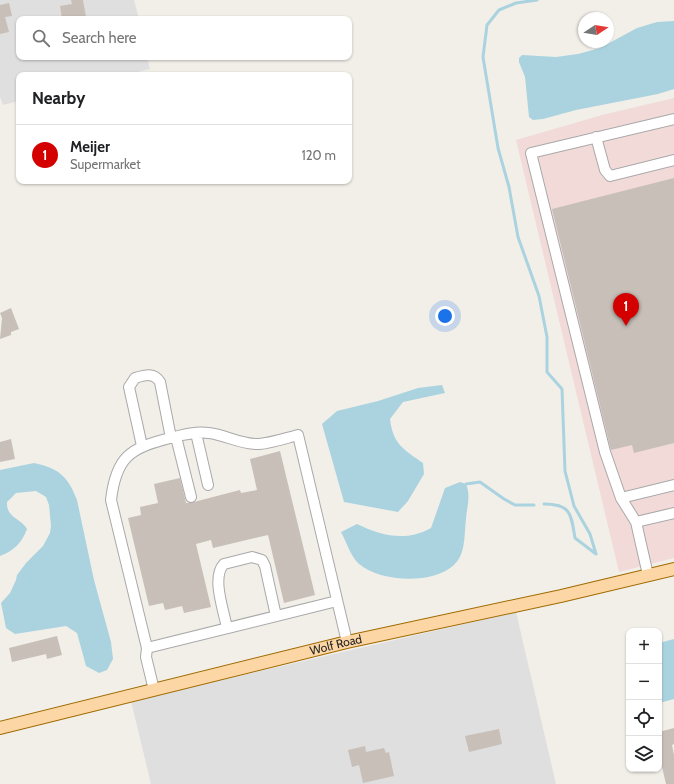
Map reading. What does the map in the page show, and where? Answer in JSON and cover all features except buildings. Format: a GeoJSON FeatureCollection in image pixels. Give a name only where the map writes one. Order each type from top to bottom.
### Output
{"type":"FeatureCollection","features":[{"type":"Feature","properties":{"kind":"main road","name":"Wolf Road"},"geometry":{"type":"LineString","coordinates":[[1,725],[154,690],[347,642],[561,596],[674,569]]}},
{"type":"Feature","properties":{"kind":"lane"},"geometry":{"type":"LineString","coordinates":[[648,575],[636,522],[621,498],[605,452],[531,153],[674,119]]}},
{"type":"Feature","properties":{"kind":"lane"},"geometry":{"type":"LineString","coordinates":[[596,137],[605,170],[610,176],[674,160]]}},
{"type":"Feature","properties":{"kind":"lane"},"geometry":{"type":"LineString","coordinates":[[142,446],[129,388],[135,378],[149,374],[157,378],[160,382],[191,497]]}},
{"type":"Feature","properties":{"kind":"lane"},"geometry":{"type":"LineString","coordinates":[[196,433],[208,484]]}},
{"type":"Feature","properties":{"kind":"lane"},"geometry":{"type":"LineString","coordinates":[[154,690],[146,657],[147,648],[111,500],[117,470],[135,450],[142,446],[174,438],[196,433],[208,433],[249,444],[260,444],[298,435],[347,642]]}},
{"type":"Feature","properties":{"kind":"lane"},"geometry":{"type":"LineString","coordinates":[[621,498],[674,485]]}},
{"type":"Feature","properties":{"kind":"lane"},"geometry":{"type":"LineString","coordinates":[[636,522],[674,513]]}},
{"type":"Feature","properties":{"kind":"lane"},"geometry":{"type":"LineString","coordinates":[[227,628],[218,585],[218,572],[224,564],[252,557],[262,560],[265,566],[276,616]]}},
{"type":"Feature","properties":{"kind":"lane"},"geometry":{"type":"LineString","coordinates":[[147,648],[337,601]]}},
{"type":"Feature","properties":{"kind":"shaded area"},"geometry":{"type":"Polygon","coordinates":[[[0,0],[134,0],[138,16],[16,16],[16,60],[148,60],[150,69],[138,72],[16,72],[16,102],[3,105],[0,97],[0,0]]]}},
{"type":"Feature","properties":{"kind":"shaded area"},"geometry":{"type":"Polygon","coordinates":[[[674,98],[674,558],[619,572],[516,140],[602,115],[674,98]]]}},
{"type":"Feature","properties":{"kind":"shaded area"},"geometry":{"type":"Polygon","coordinates":[[[516,612],[556,784],[151,784],[131,701],[516,612]]]}},
{"type":"Feature","properties":{"kind":"water"},"geometry":{"type":"Polygon","coordinates":[[[674,21],[674,89],[658,94],[576,110],[543,119],[533,120],[529,117],[525,77],[519,62],[519,58],[522,55],[556,57],[578,54],[600,48],[614,48],[614,40],[637,28],[657,22],[674,21]]]}},
{"type":"Feature","properties":{"kind":"water"},"geometry":{"type":"Polygon","coordinates":[[[442,385],[445,393],[403,402],[390,419],[391,427],[396,440],[405,450],[423,463],[424,474],[408,501],[398,512],[344,502],[322,424],[337,411],[378,401],[418,388],[442,385]]]}},
{"type":"Feature","properties":{"kind":"water"},"geometry":{"type":"Polygon","coordinates":[[[34,463],[50,468],[61,474],[70,485],[77,500],[94,580],[111,642],[113,659],[107,670],[99,673],[86,666],[77,633],[66,626],[15,634],[6,628],[1,603],[10,593],[17,575],[26,563],[43,546],[50,533],[51,526],[49,505],[46,497],[36,491],[16,493],[7,502],[7,507],[11,515],[21,522],[27,529],[16,546],[9,552],[0,556],[0,470],[34,463]]]}},
{"type":"Feature","properties":{"kind":"water"},"geometry":{"type":"Polygon","coordinates":[[[460,482],[466,484],[468,501],[463,550],[458,561],[454,565],[433,576],[406,579],[380,575],[368,570],[356,561],[341,532],[357,524],[376,532],[394,536],[412,535],[422,532],[431,528],[445,488],[460,482]]]}},
{"type":"Feature","properties":{"kind":"water"},"geometry":{"type":"Polygon","coordinates":[[[674,639],[674,699],[662,702],[662,664],[662,642],[674,639]]]}},
{"type":"Feature","properties":{"kind":"waterway"},"geometry":{"type":"LineString","coordinates":[[537,0],[516,3],[499,10],[487,25],[483,57],[498,148],[509,187],[518,237],[539,296],[547,337],[547,372],[562,389],[565,471],[574,506],[590,534],[596,554]]}},
{"type":"Feature","properties":{"kind":"waterway"},"geometry":{"type":"LineString","coordinates":[[466,484],[480,482],[515,505],[534,505]]}},
{"type":"Feature","properties":{"kind":"waterway"},"geometry":{"type":"LineString","coordinates":[[544,504],[560,506],[565,509],[571,517],[575,538],[596,554]]}},
{"type":"Feature","properties":{"kind":"place","name":"Meijer"},"geometry":{"type":"Point","coordinates":[626,326]}}]}
